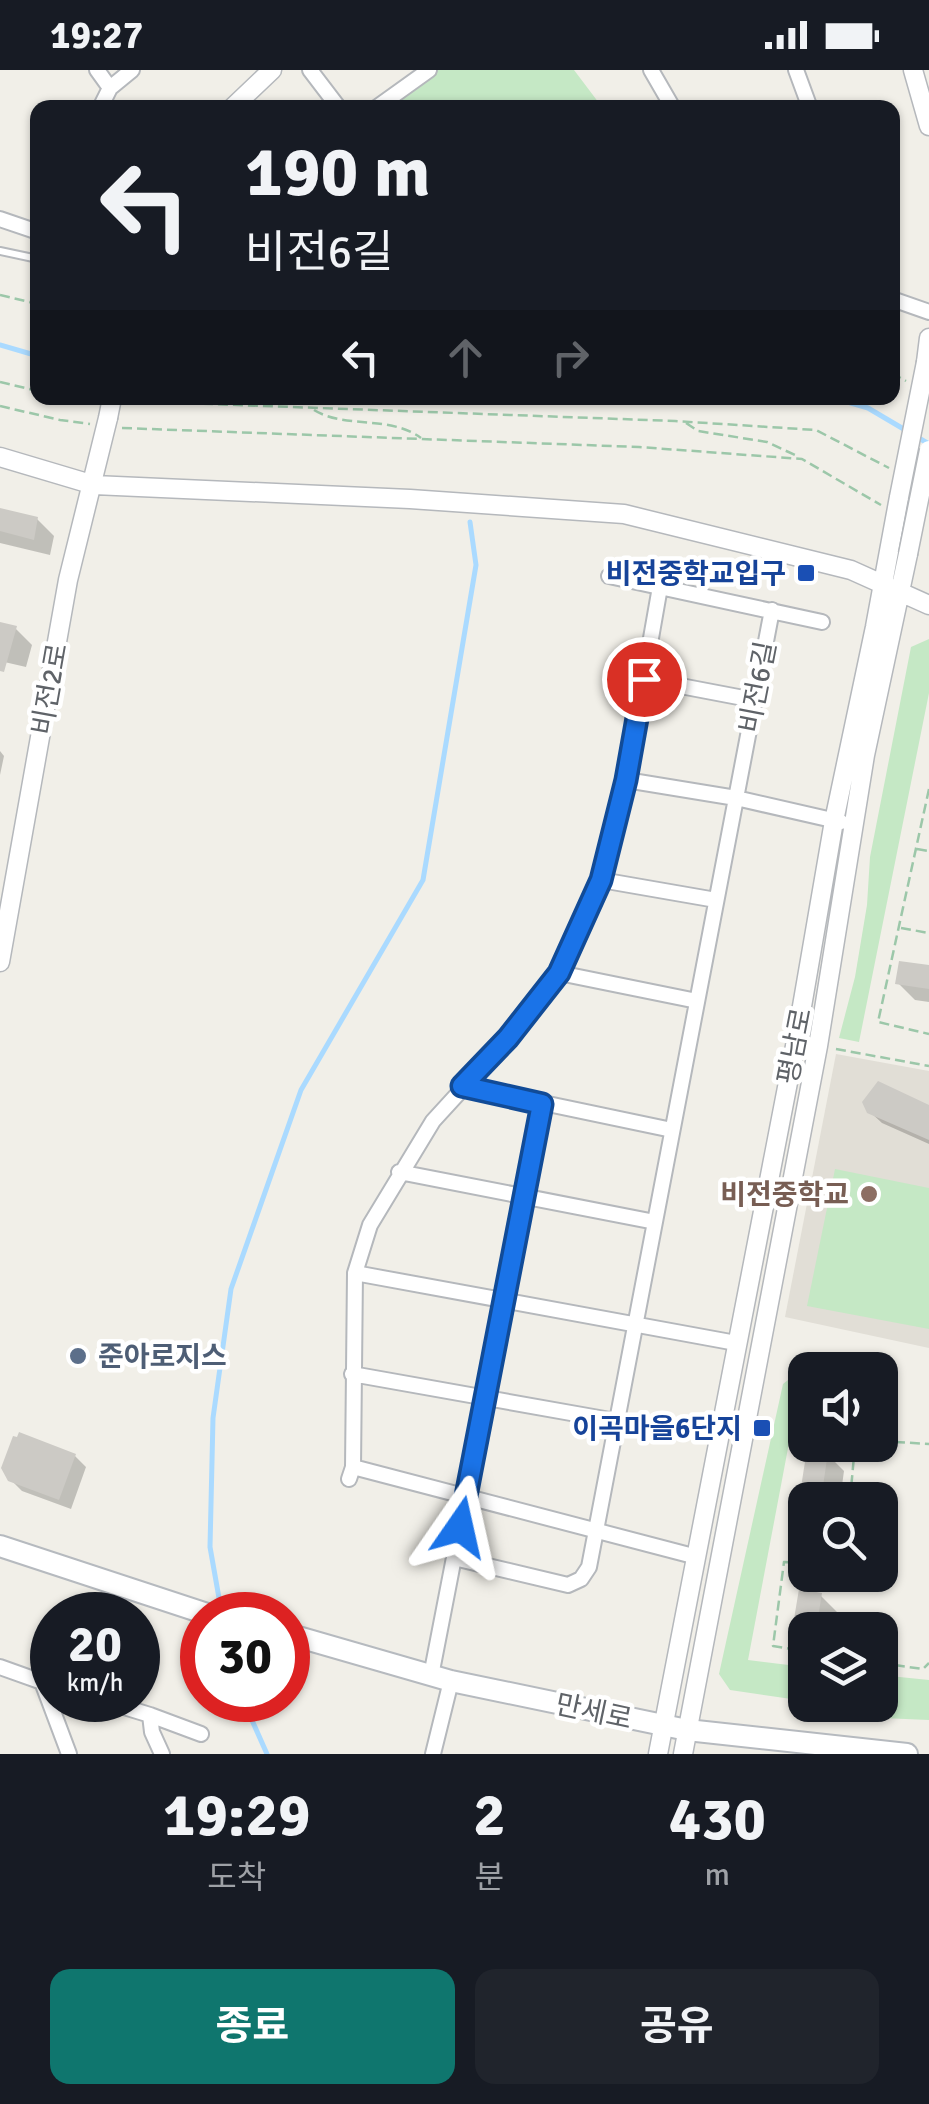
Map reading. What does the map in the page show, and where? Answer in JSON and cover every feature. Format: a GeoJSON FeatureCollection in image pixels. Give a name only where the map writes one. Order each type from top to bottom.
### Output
{"type":"FeatureCollection","features":[{"type":"Feature","properties":{"kind":"main road"},"geometry":{"type":"LineString","coordinates":[[0,1546],[180,1606]]}},
{"type":"Feature","properties":{"kind":"main road","name":"만세로"},"geometry":{"type":"LineString","coordinates":[[310,1640],[441,1679],[664,1726],[907,1754]]}},
{"type":"Feature","properties":{"kind":"street"},"geometry":{"type":"LineString","coordinates":[[97,70],[110,88]]}},
{"type":"Feature","properties":{"kind":"street"},"geometry":{"type":"LineString","coordinates":[[104,100],[110,88],[132,70]]}},
{"type":"Feature","properties":{"kind":"street"},"geometry":{"type":"LineString","coordinates":[[240,100],[272,70]]}},
{"type":"Feature","properties":{"kind":"street"},"geometry":{"type":"LineString","coordinates":[[310,70],[332,100]]}},
{"type":"Feature","properties":{"kind":"street"},"geometry":{"type":"LineString","coordinates":[[387,100],[429,70]]}},
{"type":"Feature","properties":{"kind":"street"},"geometry":{"type":"LineString","coordinates":[[651,70],[668,100]]}},
{"type":"Feature","properties":{"kind":"street"},"geometry":{"type":"LineString","coordinates":[[796,70],[807,100]]}},
{"type":"Feature","properties":{"kind":"street"},"geometry":{"type":"LineString","coordinates":[[913,70],[927,107]]}},
{"type":"Feature","properties":{"kind":"street"},"geometry":{"type":"LineString","coordinates":[[0,219],[30,226]]}},
{"type":"Feature","properties":{"kind":"street"},"geometry":{"type":"LineString","coordinates":[[900,303],[929,312]]}},
{"type":"Feature","properties":{"kind":"street","name":"평남로"},"geometry":{"type":"LineString","coordinates":[[658,1754],[796,1041],[834,820],[890,588],[898,506],[929,338]]}},
{"type":"Feature","properties":{"kind":"street","name":"비전2로"},"geometry":{"type":"LineString","coordinates":[[0,962],[68,580],[111,408]]}},
{"type":"Feature","properties":{"kind":"street"},"geometry":{"type":"LineString","coordinates":[[682,1754],[818,1046],[890,588],[908,554],[929,450]]}},
{"type":"Feature","properties":{"kind":"street"},"geometry":{"type":"LineString","coordinates":[[0,458],[94,485],[410,499],[624,514],[851,570],[929,605]]}},
{"type":"Feature","properties":{"kind":"street","name":"비전6길"},"geometry":{"type":"LineString","coordinates":[[454,1558],[568,1585],[581,1579],[590,1566],[772,610],[609,576]]}},
{"type":"Feature","properties":{"kind":"street"},"geometry":{"type":"LineString","coordinates":[[660,587],[626,780],[601,880],[559,973],[508,1038],[433,1121],[370,1224],[355,1273],[351,1473],[466,1496],[697,1557]]}},
{"type":"Feature","properties":{"kind":"street"},"geometry":{"type":"LineString","coordinates":[[772,610],[822,622]]}},
{"type":"Feature","properties":{"kind":"street"},"geometry":{"type":"LineString","coordinates":[[644,679],[754,700]]}},
{"type":"Feature","properties":{"kind":"street"},"geometry":{"type":"LineString","coordinates":[[626,780],[854,823]]}},
{"type":"Feature","properties":{"kind":"street"},"geometry":{"type":"LineString","coordinates":[[601,880],[716,900]]}},
{"type":"Feature","properties":{"kind":"street"},"geometry":{"type":"LineString","coordinates":[[559,973],[697,1001]]}},
{"type":"Feature","properties":{"kind":"street"},"geometry":{"type":"LineString","coordinates":[[462,1086],[672,1130]]}},
{"type":"Feature","properties":{"kind":"street"},"geometry":{"type":"LineString","coordinates":[[433,1754],[454,1558],[542,1104]]}},
{"type":"Feature","properties":{"kind":"street"},"geometry":{"type":"LineString","coordinates":[[399,1172],[654,1222]]}},
{"type":"Feature","properties":{"kind":"street"},"geometry":{"type":"LineString","coordinates":[[355,1273],[736,1343]]}},
{"type":"Feature","properties":{"kind":"street"},"geometry":{"type":"LineString","coordinates":[[352,1374],[616,1421]]}},
{"type":"Feature","properties":{"kind":"street"},"geometry":{"type":"LineString","coordinates":[[0,1667],[30,1677]]}},
{"type":"Feature","properties":{"kind":"street"},"geometry":{"type":"LineString","coordinates":[[160,1719],[201,1734]]}},
{"type":"Feature","properties":{"kind":"street"},"geometry":{"type":"LineString","coordinates":[[59,1722],[69,1754]]}},
{"type":"Feature","properties":{"kind":"street"},"geometry":{"type":"LineString","coordinates":[[151,1722],[162,1754]]}},
{"type":"Feature","properties":{"kind":"lane"},"geometry":{"type":"LineString","coordinates":[[0,251],[30,257]]}},
{"type":"Feature","properties":{"kind":"path"},"geometry":{"type":"LineString","coordinates":[[0,296],[30,302]]}},
{"type":"Feature","properties":{"kind":"path"},"geometry":{"type":"LineString","coordinates":[[0,382],[30,389]]}},
{"type":"Feature","properties":{"kind":"path"},"geometry":{"type":"LineString","coordinates":[[0,406],[60,420],[111,408],[311,408],[816,430],[898,474]]}},
{"type":"Feature","properties":{"kind":"path"},"geometry":{"type":"LineString","coordinates":[[111,408],[422,439],[639,447],[802,459]]}},
{"type":"Feature","properties":{"kind":"path"},"geometry":{"type":"LineString","coordinates":[[311,408],[322,415],[412,432],[422,439]]}},
{"type":"Feature","properties":{"kind":"path"},"geometry":{"type":"LineString","coordinates":[[685,422],[698,431],[766,442],[898,506]]}},
{"type":"Feature","properties":{"kind":"path"},"geometry":{"type":"LineString","coordinates":[[929,789],[878,1022],[929,1034]]}},
{"type":"Feature","properties":{"kind":"path"},"geometry":{"type":"LineString","coordinates":[[916,849],[929,851]]}},
{"type":"Feature","properties":{"kind":"path"},"geometry":{"type":"LineString","coordinates":[[898,927],[929,933]]}},
{"type":"Feature","properties":{"kind":"path"},"geometry":{"type":"LineString","coordinates":[[818,1046],[929,1066]]}},
{"type":"Feature","properties":{"kind":"path"},"geometry":{"type":"LineString","coordinates":[[898,1442],[929,1444]]}},
{"type":"Feature","properties":{"kind":"path"},"geometry":{"type":"LineString","coordinates":[[788,1562],[784,1562],[773,1646],[788,1648]]}},
{"type":"Feature","properties":{"kind":"path"},"geometry":{"type":"LineString","coordinates":[[898,1665],[922,1669],[929,1662]]}},
{"type":"Feature","properties":{"kind":"shaded area","name":"비전중학교"},"geometry":{"type":"Polygon","coordinates":[[[836,1054],[929,1071],[929,1348],[785,1317],[836,1054]]]}},
{"type":"Feature","properties":{"kind":"green space"},"geometry":{"type":"Polygon","coordinates":[[[429,70],[574,70],[597,100],[387,100],[429,70]]]}},
{"type":"Feature","properties":{"kind":"green space"},"geometry":{"type":"Polygon","coordinates":[[[929,639],[929,693],[859,1042],[839,1038],[855,977],[870,857],[911,647],[929,639]]]}},
{"type":"Feature","properties":{"kind":"green space"},"geometry":{"type":"Polygon","coordinates":[[[835,1169],[929,1188],[929,1329],[807,1306],[835,1169]]]}},
{"type":"Feature","properties":{"kind":"green space"},"geometry":{"type":"Polygon","coordinates":[[[788,1380],[788,1448],[748,1660],[788,1665],[788,1699],[730,1690],[719,1674],[783,1384],[788,1380]]]}},
{"type":"Feature","properties":{"kind":"green space"},"geometry":{"type":"Polygon","coordinates":[[[898,1677],[929,1680],[929,1720],[898,1719],[898,1677]]]}},
{"type":"Feature","properties":{"kind":"building"},"geometry":{"type":"Polygon","coordinates":[[[0,508],[38,517],[34,540],[0,531],[0,508]]]}},
{"type":"Feature","properties":{"kind":"building"},"geometry":{"type":"Polygon","coordinates":[[[0,622],[17,626],[4,672],[0,671],[0,622]]]}},
{"type":"Feature","properties":{"kind":"building"},"geometry":{"type":"Polygon","coordinates":[[[899,961],[929,965],[929,989],[895,984],[899,961]]]}},
{"type":"Feature","properties":{"kind":"building"},"geometry":{"type":"Polygon","coordinates":[[[878,1081],[929,1105],[929,1140],[867,1113],[862,1102],[878,1081]]]}},
{"type":"Feature","properties":{"kind":"building"},"geometry":{"type":"Polygon","coordinates":[[[19,1432],[76,1454],[59,1500],[8,1481],[1,1468],[13,1436],[17,1437],[19,1432]]]}},
{"type":"Feature","properties":{"kind":"building"},"geometry":{"type":"Polygon","coordinates":[[[805,1462],[827,1462],[824,1482],[802,1482],[805,1462]]]}},
{"type":"Feature","properties":{"kind":"building"},"geometry":{"type":"Polygon","coordinates":[[[798,1592],[822,1593],[819,1612],[795,1612],[798,1592]]]}},
{"type":"Feature","properties":{"kind":"waterway"},"geometry":{"type":"LineString","coordinates":[[0,345],[30,354]]}},
{"type":"Feature","properties":{"kind":"waterway"},"geometry":{"type":"LineString","coordinates":[[858,405],[929,444]]}},
{"type":"Feature","properties":{"kind":"waterway"},"geometry":{"type":"LineString","coordinates":[[218,1592],[210,1547],[213,1418],[231,1289],[301,1090],[423,880],[476,565],[470,522]]}},
{"type":"Feature","properties":{"kind":"waterway"},"geometry":{"type":"LineString","coordinates":[[253,1722],[267,1754]]}},
{"type":"Feature","properties":{"kind":"place","name":"비전중학교입구"},"geometry":{"type":"Point","coordinates":[806,573]}},
{"type":"Feature","properties":{"kind":"place","name":"비전중학교"},"geometry":{"type":"Point","coordinates":[869,1194]}},
{"type":"Feature","properties":{"kind":"place","name":"준아로지스"},"geometry":{"type":"Point","coordinates":[78,1356]}},
{"type":"Feature","properties":{"kind":"place","name":"이곡마을6단지"},"geometry":{"type":"Point","coordinates":[762,1428]}},
{"type":"Feature","properties":{"kind":"route"},"geometry":{"type":"LineString","coordinates":[[460,1527],[542,1104],[462,1086],[508,1038],[559,973],[601,880],[626,780],[644,679]]}}]}
